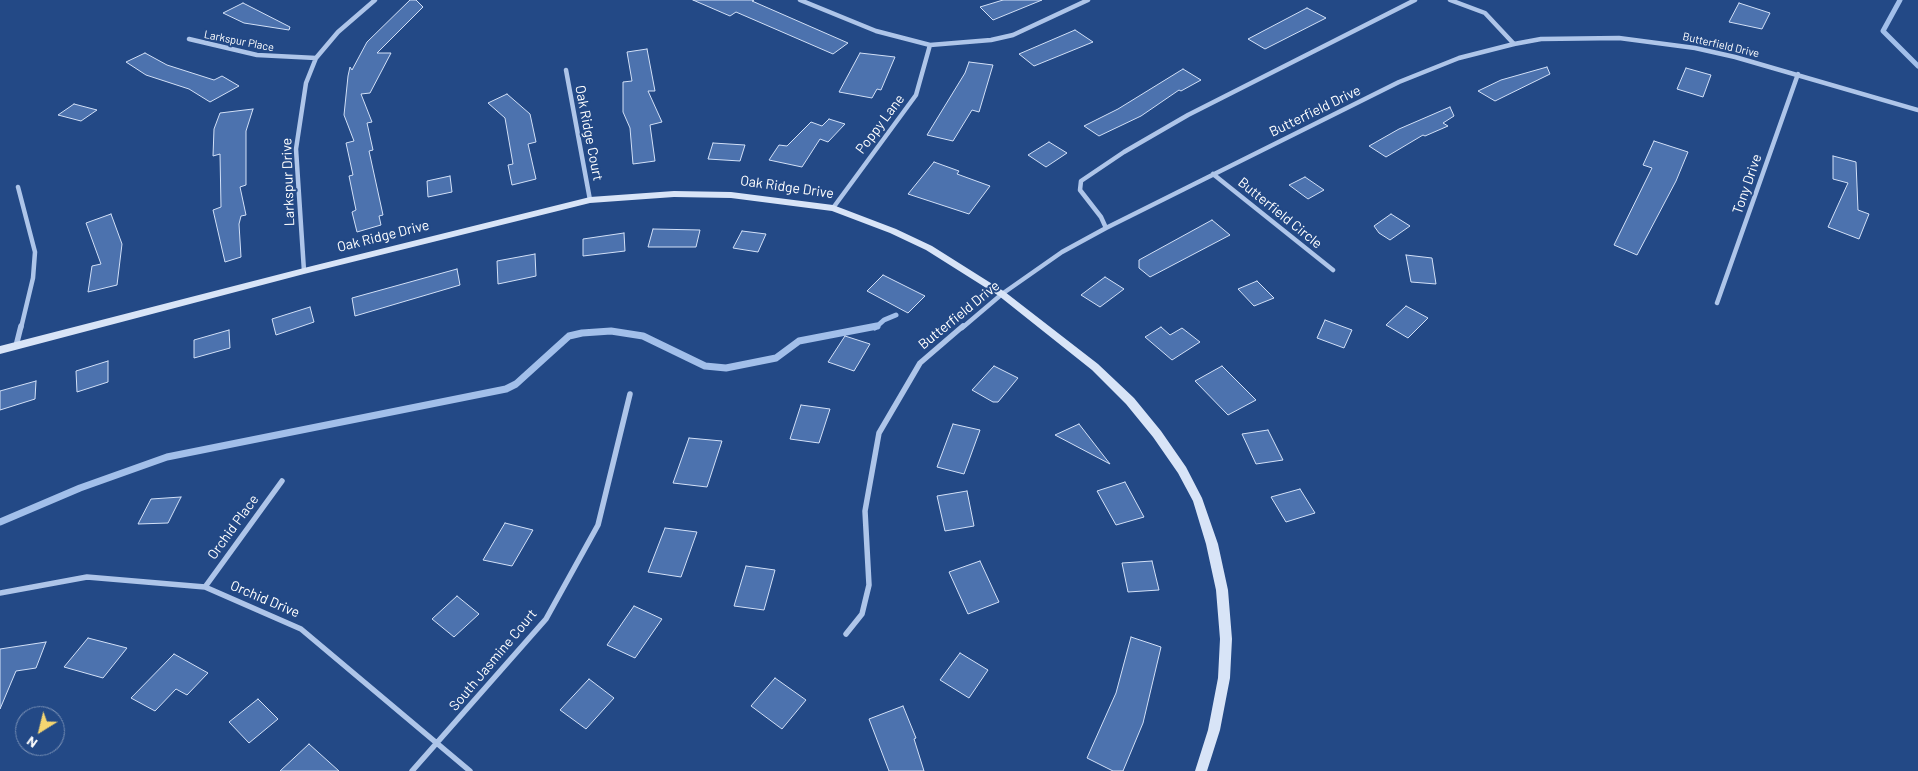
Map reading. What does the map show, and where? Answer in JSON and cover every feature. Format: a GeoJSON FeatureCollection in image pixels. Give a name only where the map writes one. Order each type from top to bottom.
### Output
{"type":"FeatureCollection","features":[{"type":"Feature","properties":{"kind":"street","name":"Larkspur Drive"},"geometry":{"type":"LineString","coordinates":[[304,271],[296,148],[306,83],[316,58],[338,32],[375,0]]}},
{"type":"Feature","properties":{"kind":"street"},"geometry":{"type":"LineString","coordinates":[[800,0],[876,31],[930,45],[991,40],[1013,35],[1029,30],[1088,0]]}},
{"type":"Feature","properties":{"kind":"street"},"geometry":{"type":"LineString","coordinates":[[1106,228],[1101,217],[1080,190],[1081,181],[1188,115],[1415,0]]}},
{"type":"Feature","properties":{"kind":"street"},"geometry":{"type":"LineString","coordinates":[[1450,0],[1469,5],[1485,13],[1514,44]]}},
{"type":"Feature","properties":{"kind":"street","name":"Butterfield Drive"},"geometry":{"type":"LineString","coordinates":[[846,634],[862,614],[869,584],[865,511],[879,434],[920,362],[1002,294],[1062,252],[1213,174],[1399,82],[1459,58],[1541,39],[1575,38],[1655,42],[1703,50],[1798,74],[1918,110]]}},
{"type":"Feature","properties":{"kind":"street","name":"Larkspur Place"},"geometry":{"type":"LineString","coordinates":[[189,39],[256,55],[316,58]]}},
{"type":"Feature","properties":{"kind":"street","name":"Poppy Lane"},"geometry":{"type":"LineString","coordinates":[[833,208],[916,95],[930,45]]}},
{"type":"Feature","properties":{"kind":"street","name":"Oak Ridge Court"},"geometry":{"type":"LineString","coordinates":[[566,70],[590,200]]}},
{"type":"Feature","properties":{"kind":"street","name":"Tony Drive"},"geometry":{"type":"LineString","coordinates":[[1717,302],[1798,74]]}},
{"type":"Feature","properties":{"kind":"street","name":"Butterfield Circle"},"geometry":{"type":"LineString","coordinates":[[1213,174],[1333,270]]}},
{"type":"Feature","properties":{"kind":"street"},"geometry":{"type":"LineString","coordinates":[[16,346],[33,278],[35,252],[18,188]]}},
{"type":"Feature","properties":{"kind":"street","name":"Oak Ridge Drive"},"geometry":{"type":"LineString","coordinates":[[0,350],[304,271],[590,200],[674,194],[731,195],[833,208],[893,231],[929,248],[1002,294],[1095,367],[1130,401],[1158,434],[1182,470],[1198,501],[1212,544],[1222,590],[1226,639],[1224,678],[1214,730],[1201,771]]}},
{"type":"Feature","properties":{"kind":"street","name":"South Jasmine Court"},"geometry":{"type":"LineString","coordinates":[[412,771],[439,743],[546,619],[598,525],[630,394]]}},
{"type":"Feature","properties":{"kind":"street","name":"Orchid Place"},"geometry":{"type":"LineString","coordinates":[[205,587],[282,481]]}},
{"type":"Feature","properties":{"kind":"street","name":"Orchid Drive"},"geometry":{"type":"LineString","coordinates":[[0,593],[87,577],[205,587],[302,629],[470,771]]}},
{"type":"Feature","properties":{"kind":"building"},"geometry":{"type":"Polygon","coordinates":[[[410,0],[416,0],[423,7],[377,53],[391,53],[370,93],[361,94],[372,122],[367,123],[373,150],[369,151],[383,215],[379,216],[381,225],[357,232],[352,212],[356,210],[349,176],[353,175],[346,143],[354,141],[344,115],[350,67],[352,70],[367,42],[410,0]]]}},
{"type":"Feature","properties":{"kind":"building"},"geometry":{"type":"Polygon","coordinates":[[[693,0],[754,0],[752,1],[848,43],[833,54],[736,12],[730,16],[693,0]]]}},
{"type":"Feature","properties":{"kind":"building"},"geometry":{"type":"Polygon","coordinates":[[[1003,0],[1042,0],[993,20],[980,7],[1003,0]]]}},
{"type":"Feature","properties":{"kind":"building"},"geometry":{"type":"Polygon","coordinates":[[[243,3],[290,27],[289,30],[244,23],[223,13],[243,3]]]}},
{"type":"Feature","properties":{"kind":"building"},"geometry":{"type":"Polygon","coordinates":[[[1739,3],[1770,13],[1762,29],[1729,22],[1739,3]]]}},
{"type":"Feature","properties":{"kind":"building"},"geometry":{"type":"Polygon","coordinates":[[[1307,8],[1326,18],[1265,49],[1248,39],[1307,8]]]}},
{"type":"Feature","properties":{"kind":"building"},"geometry":{"type":"Polygon","coordinates":[[[1075,30],[1093,42],[1034,66],[1019,54],[1075,30]]]}},
{"type":"Feature","properties":{"kind":"building"},"geometry":{"type":"Polygon","coordinates":[[[647,49],[655,91],[648,91],[662,122],[650,125],[655,161],[633,164],[630,128],[623,112],[623,82],[632,81],[627,52],[647,49]]]}},
{"type":"Feature","properties":{"kind":"building"},"geometry":{"type":"Polygon","coordinates":[[[145,53],[167,65],[214,80],[222,76],[239,86],[210,102],[189,89],[146,75],[126,62],[145,53]]]}},
{"type":"Feature","properties":{"kind":"building"},"geometry":{"type":"Polygon","coordinates":[[[860,53],[895,57],[881,90],[877,89],[872,98],[839,92],[860,53]]]}},
{"type":"Feature","properties":{"kind":"building"},"geometry":{"type":"Polygon","coordinates":[[[969,62],[993,65],[979,112],[972,110],[953,141],[927,135],[965,73],[969,62]]]}},
{"type":"Feature","properties":{"kind":"building"},"geometry":{"type":"Polygon","coordinates":[[[1547,67],[1550,74],[1495,101],[1478,91],[1501,80],[1547,67]]]}},
{"type":"Feature","properties":{"kind":"building"},"geometry":{"type":"Polygon","coordinates":[[[1686,68],[1711,75],[1703,97],[1677,89],[1686,68]]]}},
{"type":"Feature","properties":{"kind":"building"},"geometry":{"type":"Polygon","coordinates":[[[1183,69],[1201,80],[1181,91],[1179,90],[1141,116],[1099,136],[1084,126],[1118,109],[1183,69]]]}},
{"type":"Feature","properties":{"kind":"building"},"geometry":{"type":"Polygon","coordinates":[[[507,94],[530,114],[536,142],[528,144],[536,179],[512,185],[508,165],[513,164],[505,118],[488,103],[507,94]]]}},
{"type":"Feature","properties":{"kind":"building"},"geometry":{"type":"Polygon","coordinates":[[[74,104],[97,110],[81,121],[58,115],[74,104]]]}},
{"type":"Feature","properties":{"kind":"building"},"geometry":{"type":"Polygon","coordinates":[[[1450,107],[1454,116],[1443,123],[1448,126],[1425,136],[1423,135],[1386,157],[1369,146],[1399,129],[1450,107]]]}},
{"type":"Feature","properties":{"kind":"building"},"geometry":{"type":"Polygon","coordinates":[[[253,109],[246,131],[246,185],[240,187],[246,215],[241,216],[239,224],[241,257],[225,262],[213,210],[221,207],[220,154],[213,156],[214,129],[220,113],[253,109]]]}},
{"type":"Feature","properties":{"kind":"building"},"geometry":{"type":"Polygon","coordinates":[[[829,119],[845,124],[828,142],[820,139],[802,167],[769,160],[779,145],[787,146],[811,122],[822,126],[829,119]]]}},
{"type":"Feature","properties":{"kind":"building"},"geometry":{"type":"Polygon","coordinates":[[[1654,141],[1688,152],[1676,181],[1637,255],[1614,245],[1652,168],[1643,165],[1654,141]]]}},
{"type":"Feature","properties":{"kind":"building"},"geometry":{"type":"Polygon","coordinates":[[[1049,142],[1067,153],[1046,167],[1028,155],[1049,142]]]}},
{"type":"Feature","properties":{"kind":"building"},"geometry":{"type":"Polygon","coordinates":[[[713,143],[745,145],[740,161],[708,159],[713,143]]]}},
{"type":"Feature","properties":{"kind":"building"},"geometry":{"type":"Polygon","coordinates":[[[1833,156],[1856,162],[1858,210],[1869,214],[1859,239],[1828,227],[1848,183],[1833,179],[1833,156]]]}},
{"type":"Feature","properties":{"kind":"building"},"geometry":{"type":"Polygon","coordinates":[[[934,162],[959,171],[957,174],[990,186],[969,214],[908,194],[934,162]]]}},
{"type":"Feature","properties":{"kind":"building"},"geometry":{"type":"Polygon","coordinates":[[[450,176],[452,192],[428,197],[427,181],[450,176]]]}},
{"type":"Feature","properties":{"kind":"building"},"geometry":{"type":"Polygon","coordinates":[[[1305,177],[1324,190],[1308,199],[1289,185],[1305,177]]]}},
{"type":"Feature","properties":{"kind":"building"},"geometry":{"type":"Polygon","coordinates":[[[111,214],[122,244],[117,285],[88,292],[92,266],[101,264],[86,223],[111,214]]]}},
{"type":"Feature","properties":{"kind":"building"},"geometry":{"type":"Polygon","coordinates":[[[1391,214],[1410,226],[1390,240],[1379,233],[1374,226],[1391,214]]]}},
{"type":"Feature","properties":{"kind":"building"},"geometry":{"type":"Polygon","coordinates":[[[1212,220],[1230,235],[1150,277],[1139,268],[1139,260],[1212,220]]]}},
{"type":"Feature","properties":{"kind":"building"},"geometry":{"type":"Polygon","coordinates":[[[653,229],[700,230],[696,247],[648,247],[653,229]]]}},
{"type":"Feature","properties":{"kind":"building"},"geometry":{"type":"Polygon","coordinates":[[[742,231],[766,234],[758,252],[733,248],[742,231]]]}},
{"type":"Feature","properties":{"kind":"building"},"geometry":{"type":"Polygon","coordinates":[[[624,233],[625,251],[583,256],[583,239],[624,233]]]}},
{"type":"Feature","properties":{"kind":"building"},"geometry":{"type":"Polygon","coordinates":[[[535,254],[536,276],[498,284],[497,261],[535,254]]]}},
{"type":"Feature","properties":{"kind":"building"},"geometry":{"type":"Polygon","coordinates":[[[1406,255],[1432,258],[1436,284],[1411,282],[1406,255]]]}},
{"type":"Feature","properties":{"kind":"building"},"geometry":{"type":"Polygon","coordinates":[[[457,269],[460,285],[355,316],[352,298],[457,269]]]}},
{"type":"Feature","properties":{"kind":"building"},"geometry":{"type":"Polygon","coordinates":[[[883,275],[925,296],[908,313],[867,291],[883,275]]]}},
{"type":"Feature","properties":{"kind":"building"},"geometry":{"type":"Polygon","coordinates":[[[1105,277],[1124,289],[1100,307],[1081,295],[1105,277]]]}},
{"type":"Feature","properties":{"kind":"building"},"geometry":{"type":"Polygon","coordinates":[[[1257,281],[1274,298],[1254,306],[1238,289],[1257,281]]]}},
{"type":"Feature","properties":{"kind":"building"},"geometry":{"type":"Polygon","coordinates":[[[1406,306],[1428,318],[1408,338],[1386,325],[1406,306]]]}},
{"type":"Feature","properties":{"kind":"building"},"geometry":{"type":"Polygon","coordinates":[[[310,307],[314,322],[276,335],[272,319],[310,307]]]}},
{"type":"Feature","properties":{"kind":"building"},"geometry":{"type":"Polygon","coordinates":[[[1325,320],[1352,330],[1344,348],[1317,338],[1325,320]]]}},
{"type":"Feature","properties":{"kind":"building"},"geometry":{"type":"Polygon","coordinates":[[[1161,327],[1170,335],[1182,328],[1200,342],[1172,360],[1145,337],[1161,327]]]}},
{"type":"Feature","properties":{"kind":"building"},"geometry":{"type":"Polygon","coordinates":[[[229,330],[230,348],[194,358],[194,340],[229,330]]]}},
{"type":"Feature","properties":{"kind":"building"},"geometry":{"type":"Polygon","coordinates":[[[845,336],[870,344],[854,371],[828,362],[845,336]]]}},
{"type":"Feature","properties":{"kind":"building"},"geometry":{"type":"Polygon","coordinates":[[[108,361],[108,382],[77,392],[76,371],[108,361]]]}},
{"type":"Feature","properties":{"kind":"building"},"geometry":{"type":"Polygon","coordinates":[[[994,366],[1018,378],[998,402],[993,402],[972,390],[994,366]]]}},
{"type":"Feature","properties":{"kind":"building"},"geometry":{"type":"Polygon","coordinates":[[[1222,366],[1256,400],[1228,415],[1195,381],[1222,366]]]}},
{"type":"Feature","properties":{"kind":"building"},"geometry":{"type":"Polygon","coordinates":[[[36,381],[35,399],[0,410],[0,391],[36,381]]]}},
{"type":"Feature","properties":{"kind":"building"},"geometry":{"type":"Polygon","coordinates":[[[801,405],[830,409],[819,443],[790,439],[801,405]]]}},
{"type":"Feature","properties":{"kind":"building"},"geometry":{"type":"Polygon","coordinates":[[[953,424],[980,430],[964,474],[937,467],[953,424]]]}},
{"type":"Feature","properties":{"kind":"building"},"geometry":{"type":"Polygon","coordinates":[[[1079,424],[1110,464],[1055,435],[1079,424]]]}},
{"type":"Feature","properties":{"kind":"building"},"geometry":{"type":"Polygon","coordinates":[[[1268,430],[1283,460],[1256,464],[1242,434],[1268,430]]]}},
{"type":"Feature","properties":{"kind":"building"},"geometry":{"type":"Polygon","coordinates":[[[689,438],[722,441],[707,487],[673,483],[689,438]]]}},
{"type":"Feature","properties":{"kind":"building"},"geometry":{"type":"Polygon","coordinates":[[[1125,482],[1144,517],[1116,525],[1097,491],[1125,482]]]}},
{"type":"Feature","properties":{"kind":"building"},"geometry":{"type":"Polygon","coordinates":[[[1300,489],[1315,513],[1286,522],[1271,497],[1300,489]]]}},
{"type":"Feature","properties":{"kind":"building"},"geometry":{"type":"Polygon","coordinates":[[[967,491],[974,526],[945,531],[937,496],[967,491]]]}},
{"type":"Feature","properties":{"kind":"building"},"geometry":{"type":"Polygon","coordinates":[[[181,497],[168,523],[138,524],[151,499],[181,497]]]}},
{"type":"Feature","properties":{"kind":"building"},"geometry":{"type":"Polygon","coordinates":[[[505,523],[533,530],[512,566],[483,560],[505,523]]]}},
{"type":"Feature","properties":{"kind":"building"},"geometry":{"type":"Polygon","coordinates":[[[665,528],[697,532],[681,577],[648,572],[665,528]]]}},
{"type":"Feature","properties":{"kind":"building"},"geometry":{"type":"Polygon","coordinates":[[[980,561],[999,602],[968,614],[949,572],[980,561]]]}},
{"type":"Feature","properties":{"kind":"building"},"geometry":{"type":"Polygon","coordinates":[[[1152,561],[1159,590],[1128,592],[1122,563],[1152,561]]]}},
{"type":"Feature","properties":{"kind":"building"},"geometry":{"type":"Polygon","coordinates":[[[746,566],[775,570],[764,610],[734,606],[746,566]]]}},
{"type":"Feature","properties":{"kind":"building"},"geometry":{"type":"Polygon","coordinates":[[[457,596],[479,614],[454,637],[432,619],[457,596]]]}},
{"type":"Feature","properties":{"kind":"building"},"geometry":{"type":"Polygon","coordinates":[[[634,606],[662,619],[635,658],[607,645],[634,606]]]}},
{"type":"Feature","properties":{"kind":"building"},"geometry":{"type":"Polygon","coordinates":[[[1131,637],[1161,647],[1143,723],[1123,771],[1113,771],[1087,758],[1116,693],[1131,637]]]}},
{"type":"Feature","properties":{"kind":"building"},"geometry":{"type":"Polygon","coordinates":[[[88,638],[127,648],[103,678],[64,667],[88,638]]]}},
{"type":"Feature","properties":{"kind":"building"},"geometry":{"type":"Polygon","coordinates":[[[46,642],[36,668],[16,671],[0,709],[0,649],[46,642]]]}},
{"type":"Feature","properties":{"kind":"building"},"geometry":{"type":"Polygon","coordinates":[[[960,653],[988,670],[969,698],[940,680],[960,653]]]}},
{"type":"Feature","properties":{"kind":"building"},"geometry":{"type":"Polygon","coordinates":[[[174,654],[208,673],[187,695],[176,689],[155,711],[131,698],[174,654]]]}},
{"type":"Feature","properties":{"kind":"building"},"geometry":{"type":"Polygon","coordinates":[[[775,678],[806,700],[782,729],[751,706],[775,678]]]}},
{"type":"Feature","properties":{"kind":"building"},"geometry":{"type":"Polygon","coordinates":[[[589,679],[614,698],[586,729],[560,710],[589,679]]]}},
{"type":"Feature","properties":{"kind":"building"},"geometry":{"type":"Polygon","coordinates":[[[258,699],[278,719],[249,743],[229,722],[258,699]]]}},
{"type":"Feature","properties":{"kind":"building"},"geometry":{"type":"Polygon","coordinates":[[[903,706],[916,738],[914,739],[924,771],[889,771],[869,719],[903,706]]]}},
{"type":"Feature","properties":{"kind":"building"},"geometry":{"type":"Polygon","coordinates":[[[309,744],[339,771],[280,771],[309,744]]]}},
{"type":"Feature","properties":{"kind":"waterway"},"geometry":{"type":"LineString","coordinates":[[1900,0],[1883,31],[1918,66]]}},
{"type":"Feature","properties":{"kind":"waterway"},"geometry":{"type":"LineString","coordinates":[[875,328],[884,320],[896,315]]}},
{"type":"Feature","properties":{"kind":"waterway"},"geometry":{"type":"LineString","coordinates":[[0,522],[80,488],[167,457],[506,389],[516,384],[569,336],[582,333],[611,331],[643,336],[705,366],[726,368],[776,358],[799,341],[877,326]]}}]}
